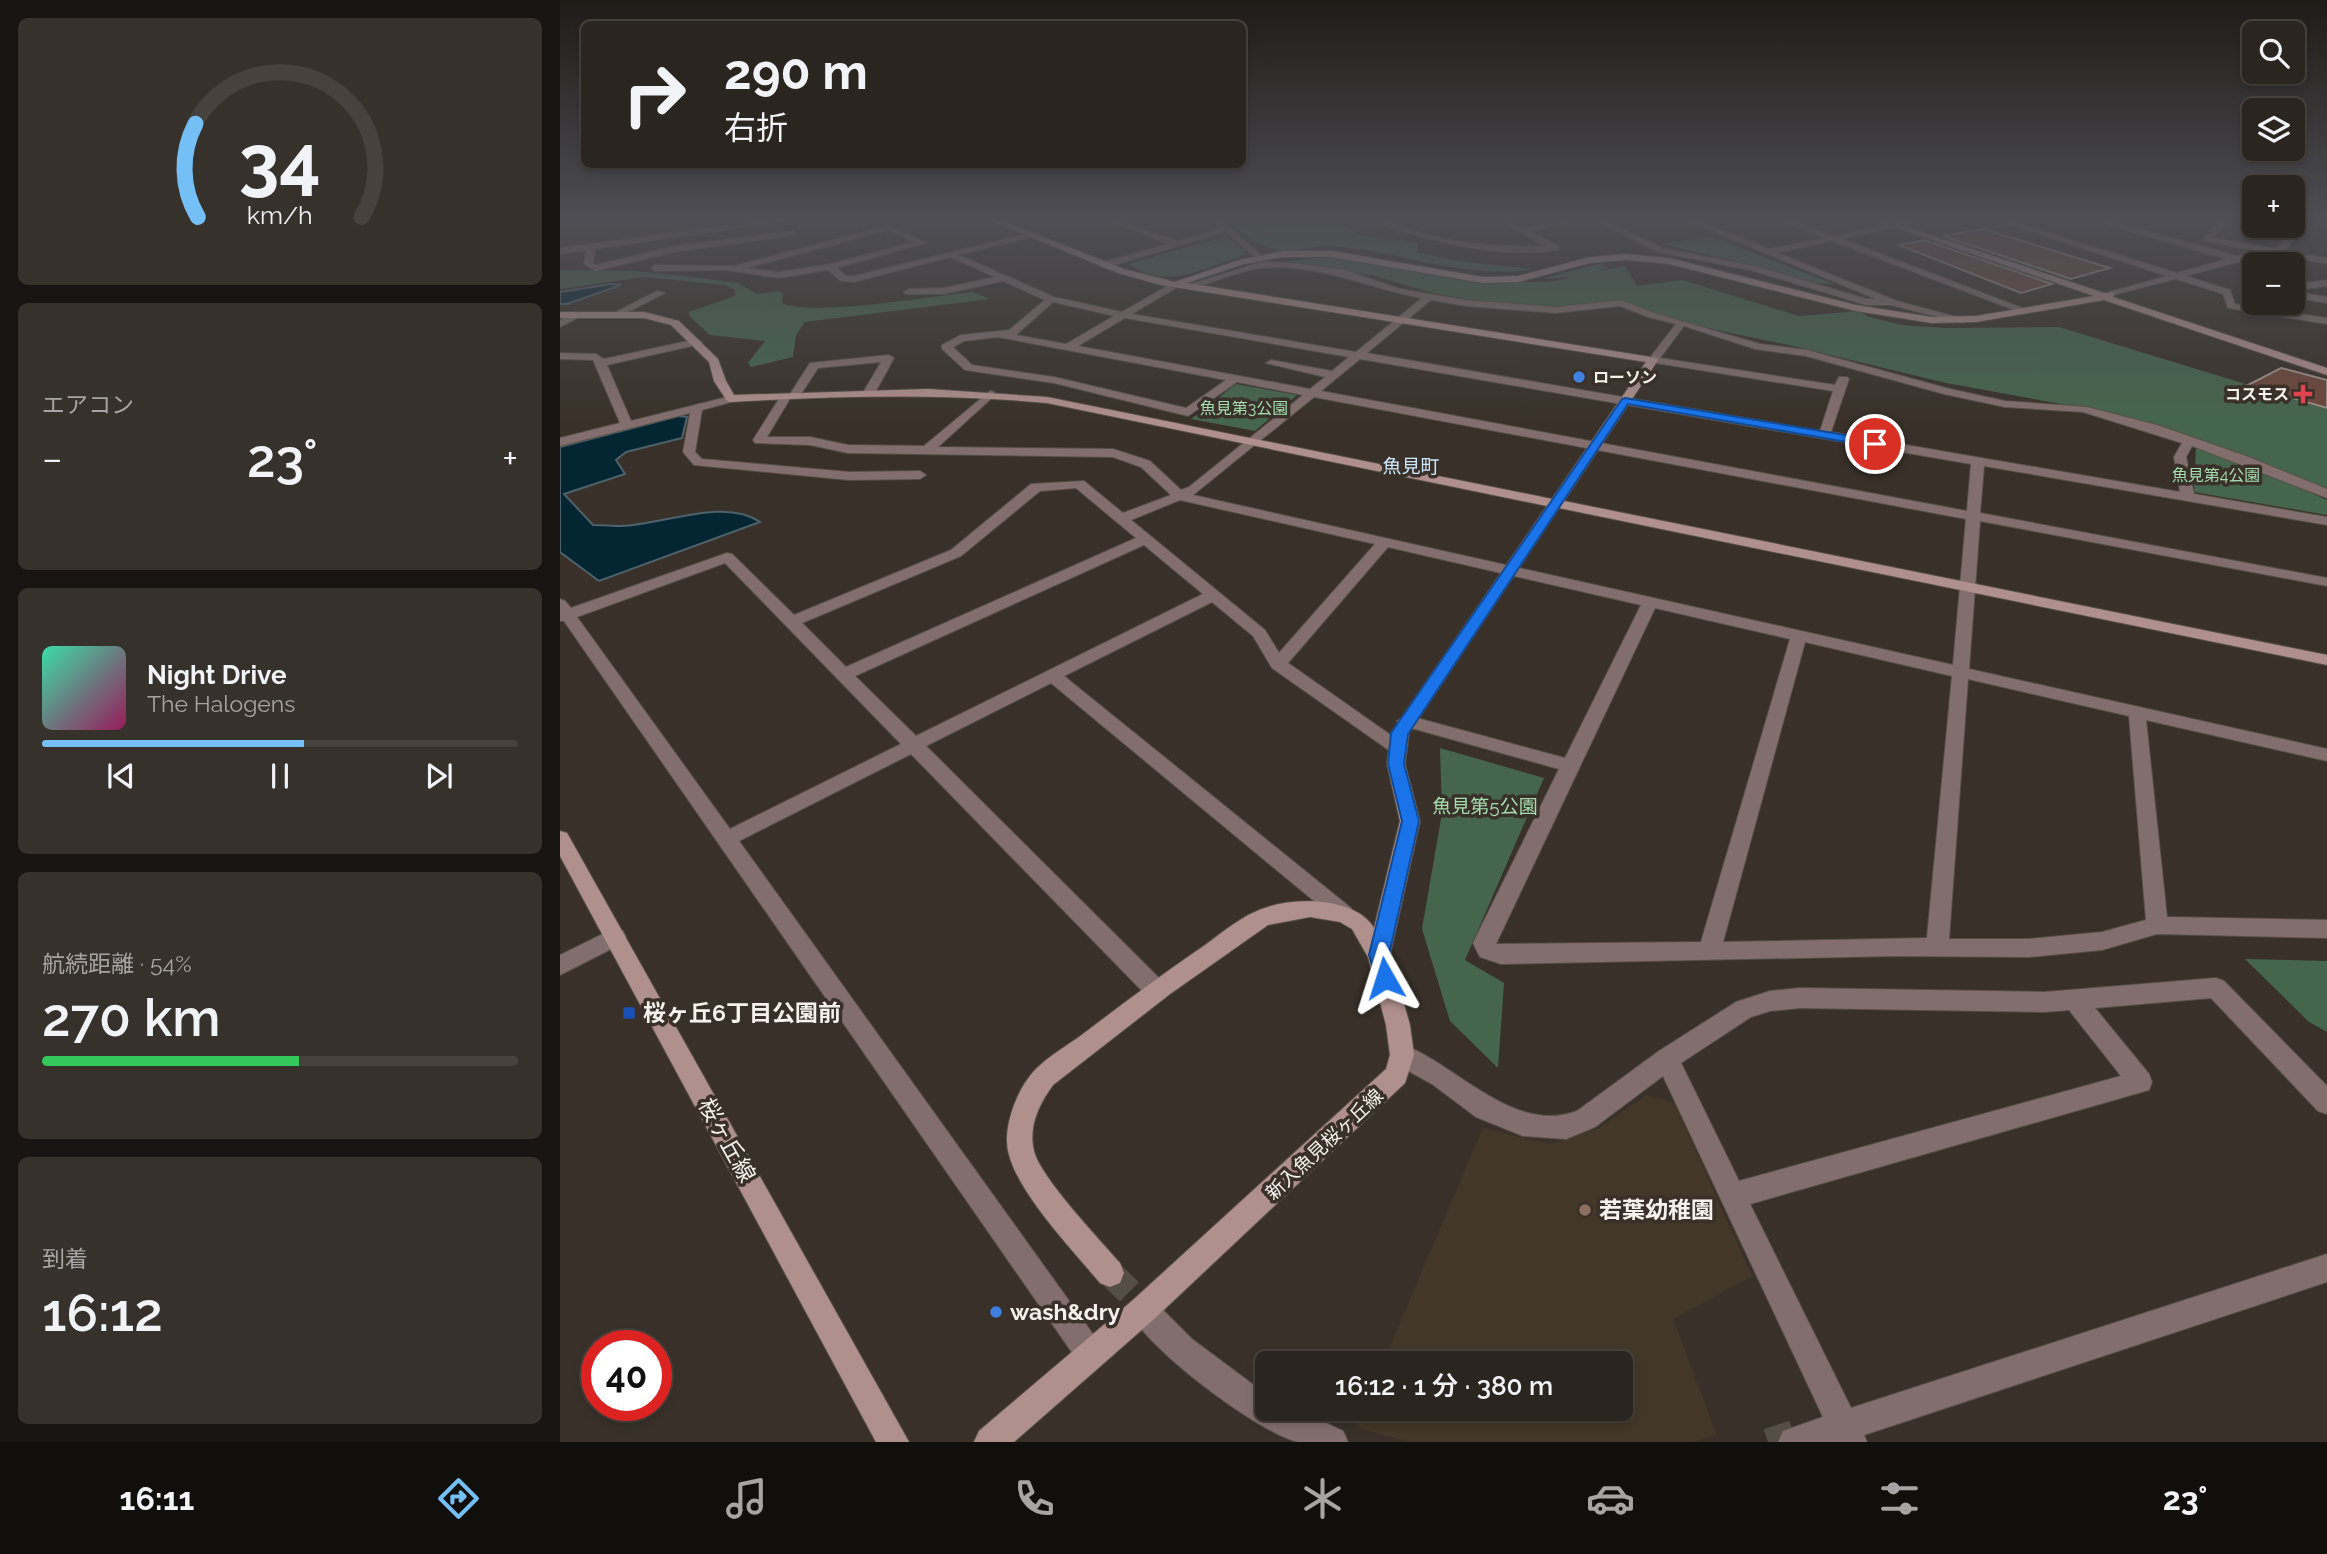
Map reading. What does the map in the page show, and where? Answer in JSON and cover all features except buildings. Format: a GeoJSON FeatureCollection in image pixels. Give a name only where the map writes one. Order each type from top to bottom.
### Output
{"type":"FeatureCollection","features":[{"type":"Feature","properties":{"kind":"street"},"geometry":{"type":"LineString","coordinates":[[909,292],[967,286]]}},
{"type":"Feature","properties":{"kind":"street"},"geometry":{"type":"LineString","coordinates":[[1023,286],[1051,299],[1123,315],[2327,521]]}},
{"type":"Feature","properties":{"kind":"street"},"geometry":{"type":"LineString","coordinates":[[1067,348],[1172,286]]}},
{"type":"Feature","properties":{"kind":"street"},"geometry":{"type":"LineString","coordinates":[[1192,286],[1840,389]]}},
{"type":"Feature","properties":{"kind":"street"},"geometry":{"type":"LineString","coordinates":[[1384,286],[1477,304],[1556,310],[1621,303],[1651,315],[1759,347],[1807,353],[1944,391],[2005,404],[2083,409],[2153,428],[2242,459],[2327,494]]}},
{"type":"Feature","properties":{"kind":"street"},"geometry":{"type":"LineString","coordinates":[[1772,286],[1885,314],[1932,320],[1962,320],[2100,298],[2137,286]]}},
{"type":"Feature","properties":{"kind":"street"},"geometry":{"type":"LineString","coordinates":[[1814,286],[1866,302],[1890,302]]}},
{"type":"Feature","properties":{"kind":"street"},"geometry":{"type":"LineString","coordinates":[[1851,286],[1890,302],[1962,320]]}},
{"type":"Feature","properties":{"kind":"street"},"geometry":{"type":"LineString","coordinates":[[1959,286],[2025,311]]}},
{"type":"Feature","properties":{"kind":"street"},"geometry":{"type":"LineString","coordinates":[[2068,286],[2327,372]]}},
{"type":"Feature","properties":{"kind":"street"},"geometry":{"type":"LineString","coordinates":[[2092,286],[2327,363]]}},
{"type":"Feature","properties":{"kind":"street"},"geometry":{"type":"LineString","coordinates":[[2208,286],[2227,292],[2231,306],[2327,321]]}},
{"type":"Feature","properties":{"kind":"street"},"geometry":{"type":"LineString","coordinates":[[617,314],[660,293]]}},
{"type":"Feature","properties":{"kind":"street"},"geometry":{"type":"LineString","coordinates":[[1121,519],[1194,490],[1430,296]]}},
{"type":"Feature","properties":{"kind":"street"},"geometry":{"type":"LineString","coordinates":[[2305,296],[2327,300]]}},
{"type":"Feature","properties":{"kind":"street"},"geometry":{"type":"LineString","coordinates":[[1051,299],[1012,333],[961,338],[946,347],[969,368],[1067,382],[1188,412],[1235,379]]}},
{"type":"Feature","properties":{"kind":"street"},"geometry":{"type":"LineString","coordinates":[[560,324],[578,314]]}},
{"type":"Feature","properties":{"kind":"street"},"geometry":{"type":"LineString","coordinates":[[560,315],[617,314],[664,318],[675,323],[714,361],[720,381],[731,400]]}},
{"type":"Feature","properties":{"kind":"street"},"geometry":{"type":"LineString","coordinates":[[1379,955],[1410,821],[1396,764],[1396,747],[1406,721],[1653,360],[1682,322]]}},
{"type":"Feature","properties":{"kind":"street"},"geometry":{"type":"LineString","coordinates":[[1001,335],[2327,582]]}},
{"type":"Feature","properties":{"kind":"street"},"geometry":{"type":"LineString","coordinates":[[601,363],[697,342]]}},
{"type":"Feature","properties":{"kind":"street"},"geometry":{"type":"LineString","coordinates":[[560,356],[596,357],[627,425]]}},
{"type":"Feature","properties":{"kind":"street"},"geometry":{"type":"LineString","coordinates":[[870,391],[889,358],[814,365],[759,439],[810,441],[848,449],[1113,453],[1148,466],[1180,496],[2327,755]]}},
{"type":"Feature","properties":{"kind":"street"},"geometry":{"type":"LineString","coordinates":[[1271,363],[1334,375]]}},
{"type":"Feature","properties":{"kind":"street"},"geometry":{"type":"LineString","coordinates":[[1824,435],[1848,365]]}},
{"type":"Feature","properties":{"kind":"street"},"geometry":{"type":"LineString","coordinates":[[560,442],[731,400],[870,391],[990,394],[1084,407],[2327,660]]}},
{"type":"Feature","properties":{"kind":"street"},"geometry":{"type":"LineString","coordinates":[[926,451],[990,394]]}},
{"type":"Feature","properties":{"kind":"street"},"geometry":{"type":"LineString","coordinates":[[696,407],[694,434],[689,452],[698,463],[849,476],[920,475]]}},
{"type":"Feature","properties":{"kind":"street"},"geometry":{"type":"LineString","coordinates":[[2188,497],[2180,457],[2189,441]]}},
{"type":"Feature","properties":{"kind":"street"},"geometry":{"type":"LineString","coordinates":[[1937,947],[1978,461]]}},
{"type":"Feature","properties":{"kind":"street"},"geometry":{"type":"LineString","coordinates":[[791,622],[956,553],[1036,487],[1079,484],[1259,633],[1278,664],[1396,747]]}},
{"type":"Feature","properties":{"kind":"street"},"geometry":{"type":"LineString","coordinates":[[843,675],[1145,539]]}},
{"type":"Feature","properties":{"kind":"street"},"geometry":{"type":"LineString","coordinates":[[1278,664],[1385,542]]}},
{"type":"Feature","properties":{"kind":"street"},"geometry":{"type":"LineString","coordinates":[[1090,1354],[728,838],[563,612],[727,557],[1157,991]]}},
{"type":"Feature","properties":{"kind":"street"},"geometry":{"type":"LineString","coordinates":[[728,838],[1213,595]]}},
{"type":"Feature","properties":{"kind":"street"},"geometry":{"type":"LineString","coordinates":[[1650,602],[1484,943],[1488,951],[1501,955],[1937,947],[2029,948],[2102,941],[2157,925],[2327,929]]}},
{"type":"Feature","properties":{"kind":"street"},"geometry":{"type":"LineString","coordinates":[[1709,951],[1799,636]]}},
{"type":"Feature","properties":{"kind":"street"},"geometry":{"type":"LineString","coordinates":[[1052,676],[1344,914],[1360,923],[1379,955],[1398,1025],[1402,1055],[1441,1076],[1485,1109],[1523,1124],[1566,1127],[1586,1119],[1667,1059],[1744,1009],[1770,1001],[1800,998],[2045,1002],[2216,988],[2327,1103]]}},
{"type":"Feature","properties":{"kind":"street"},"geometry":{"type":"LineString","coordinates":[[2137,712],[2157,925]]}},
{"type":"Feature","properties":{"kind":"street"},"geometry":{"type":"LineString","coordinates":[[1406,721],[1570,766]]}},
{"type":"Feature","properties":{"kind":"street","name":"桜ヶ丘線"},"geometry":{"type":"LineString","coordinates":[[560,838],[893,1442]]}},
{"type":"Feature","properties":{"kind":"street"},"geometry":{"type":"LineString","coordinates":[[1110,1273],[1031,1175],[1021,1152],[1021,1127],[1031,1093],[1044,1077],[1157,991],[1263,917],[1310,909],[1344,914]]}},
{"type":"Feature","properties":{"kind":"street"},"geometry":{"type":"LineString","coordinates":[[560,966],[615,937]]}},
{"type":"Feature","properties":{"kind":"street"},"geometry":{"type":"LineString","coordinates":[[1732,1196],[2140,1082],[2075,1000]]}},
{"type":"Feature","properties":{"kind":"street","name":"新入魚見桜ヶ丘線"},"geometry":{"type":"LineString","coordinates":[[990,1442],[1143,1310],[1390,1084],[1402,1055]]}},
{"type":"Feature","properties":{"kind":"street"},"geometry":{"type":"LineString","coordinates":[[1667,1059],[1847,1434]]}},
{"type":"Feature","properties":{"kind":"street"},"geometry":{"type":"LineString","coordinates":[[1794,1442],[1847,1434],[2327,1268]]}},
{"type":"Feature","properties":{"kind":"street"},"geometry":{"type":"LineString","coordinates":[[1143,1310],[1182,1349],[1250,1403],[1332,1442]]}},
{"type":"Feature","properties":{"kind":"shaded area","name":"若葉幼稚園"},"geometry":{"type":"Polygon","coordinates":[[[1647,1095],[1674,1103],[1752,1276],[1673,1319],[1717,1435],[1693,1442],[1409,1442],[1356,1427],[1359,1421],[1633,1421],[1633,1351],[1388,1351],[1483,1128],[1549,1144],[1597,1129],[1647,1095]]]}},
{"type":"Feature","properties":{"kind":"green space"},"geometry":{"type":"Polygon","coordinates":[[[728,286],[744,286],[757,294],[779,291],[783,294],[782,303],[820,308],[972,292],[990,299],[805,322],[796,335],[793,357],[751,367],[748,363],[765,341],[710,335],[689,316],[689,312],[735,296],[735,290],[728,286]]]}},
{"type":"Feature","properties":{"kind":"green space"},"geometry":{"type":"Polygon","coordinates":[[[1410,286],[1702,286],[1799,316],[1859,311],[1869,317],[1902,325],[1947,328],[2059,327],[2327,409],[2327,491],[2255,459],[2154,426],[2061,404],[1946,383],[1721,331],[1623,303],[1548,308],[1484,302],[1410,286]]]}},
{"type":"Feature","properties":{"kind":"green space","name":"魚見第3公園"},"geometry":{"type":"Polygon","coordinates":[[[1236,384],[1297,395],[1255,431],[1191,419],[1236,384]]]}},
{"type":"Feature","properties":{"kind":"green space","name":"魚見第4公園"},"geometry":{"type":"Polygon","coordinates":[[[2196,445],[2327,500],[2327,515],[2194,492],[2196,445]]]}},
{"type":"Feature","properties":{"kind":"green space","name":"魚見第5公園"},"geometry":{"type":"Polygon","coordinates":[[[1440,748],[1544,778],[1465,960],[1504,983],[1498,1068],[1450,1021],[1422,929],[1442,813],[1440,748]]]}},
{"type":"Feature","properties":{"kind":"green space"},"geometry":{"type":"Polygon","coordinates":[[[2245,959],[2327,961],[2327,1032],[2309,1022],[2245,959]]]}},
{"type":"Feature","properties":{"kind":"water"},"geometry":{"type":"Polygon","coordinates":[[[617,286],[567,304],[560,304],[560,292],[617,286]]]}},
{"type":"Feature","properties":{"kind":"water"},"geometry":{"type":"Polygon","coordinates":[[[679,416],[687,417],[682,438],[626,452],[616,460],[625,474],[564,494],[593,525],[637,525],[711,512],[746,515],[760,522],[599,581],[560,552],[560,447],[679,416]]]}},
{"type":"Feature","properties":{"kind":"tunnel"},"geometry":{"type":"LineString","coordinates":[[1110,1273],[1153,1315]]}},
{"type":"Feature","properties":{"kind":"tunnel"},"geometry":{"type":"LineString","coordinates":[[1768,1442],[1801,1431]]}},
{"type":"Feature","properties":{"kind":"place","name":"ローソン"},"geometry":{"type":"Point","coordinates":[1579,377]}},
{"type":"Feature","properties":{"kind":"place","name":"コスモス"},"geometry":{"type":"Point","coordinates":[2303,394]}},
{"type":"Feature","properties":{"kind":"place","name":"桜ヶ丘6丁目公園前"},"geometry":{"type":"Point","coordinates":[629,1013]}},
{"type":"Feature","properties":{"kind":"place","name":"若葉幼稚園"},"geometry":{"type":"Point","coordinates":[1585,1210]}},
{"type":"Feature","properties":{"kind":"place","name":"wash&dry"},"geometry":{"type":"Point","coordinates":[996,1312]}},
{"type":"Feature","properties":{"kind":"district","name":"魚見町"},"geometry":{"type":"Point","coordinates":[1411,466]}},
{"type":"Feature","properties":{"kind":"route"},"geometry":{"type":"LineString","coordinates":[[1385,978],[1379,955],[1410,821],[1396,764],[1399,733],[1625,401],[1875,444]]}}]}
